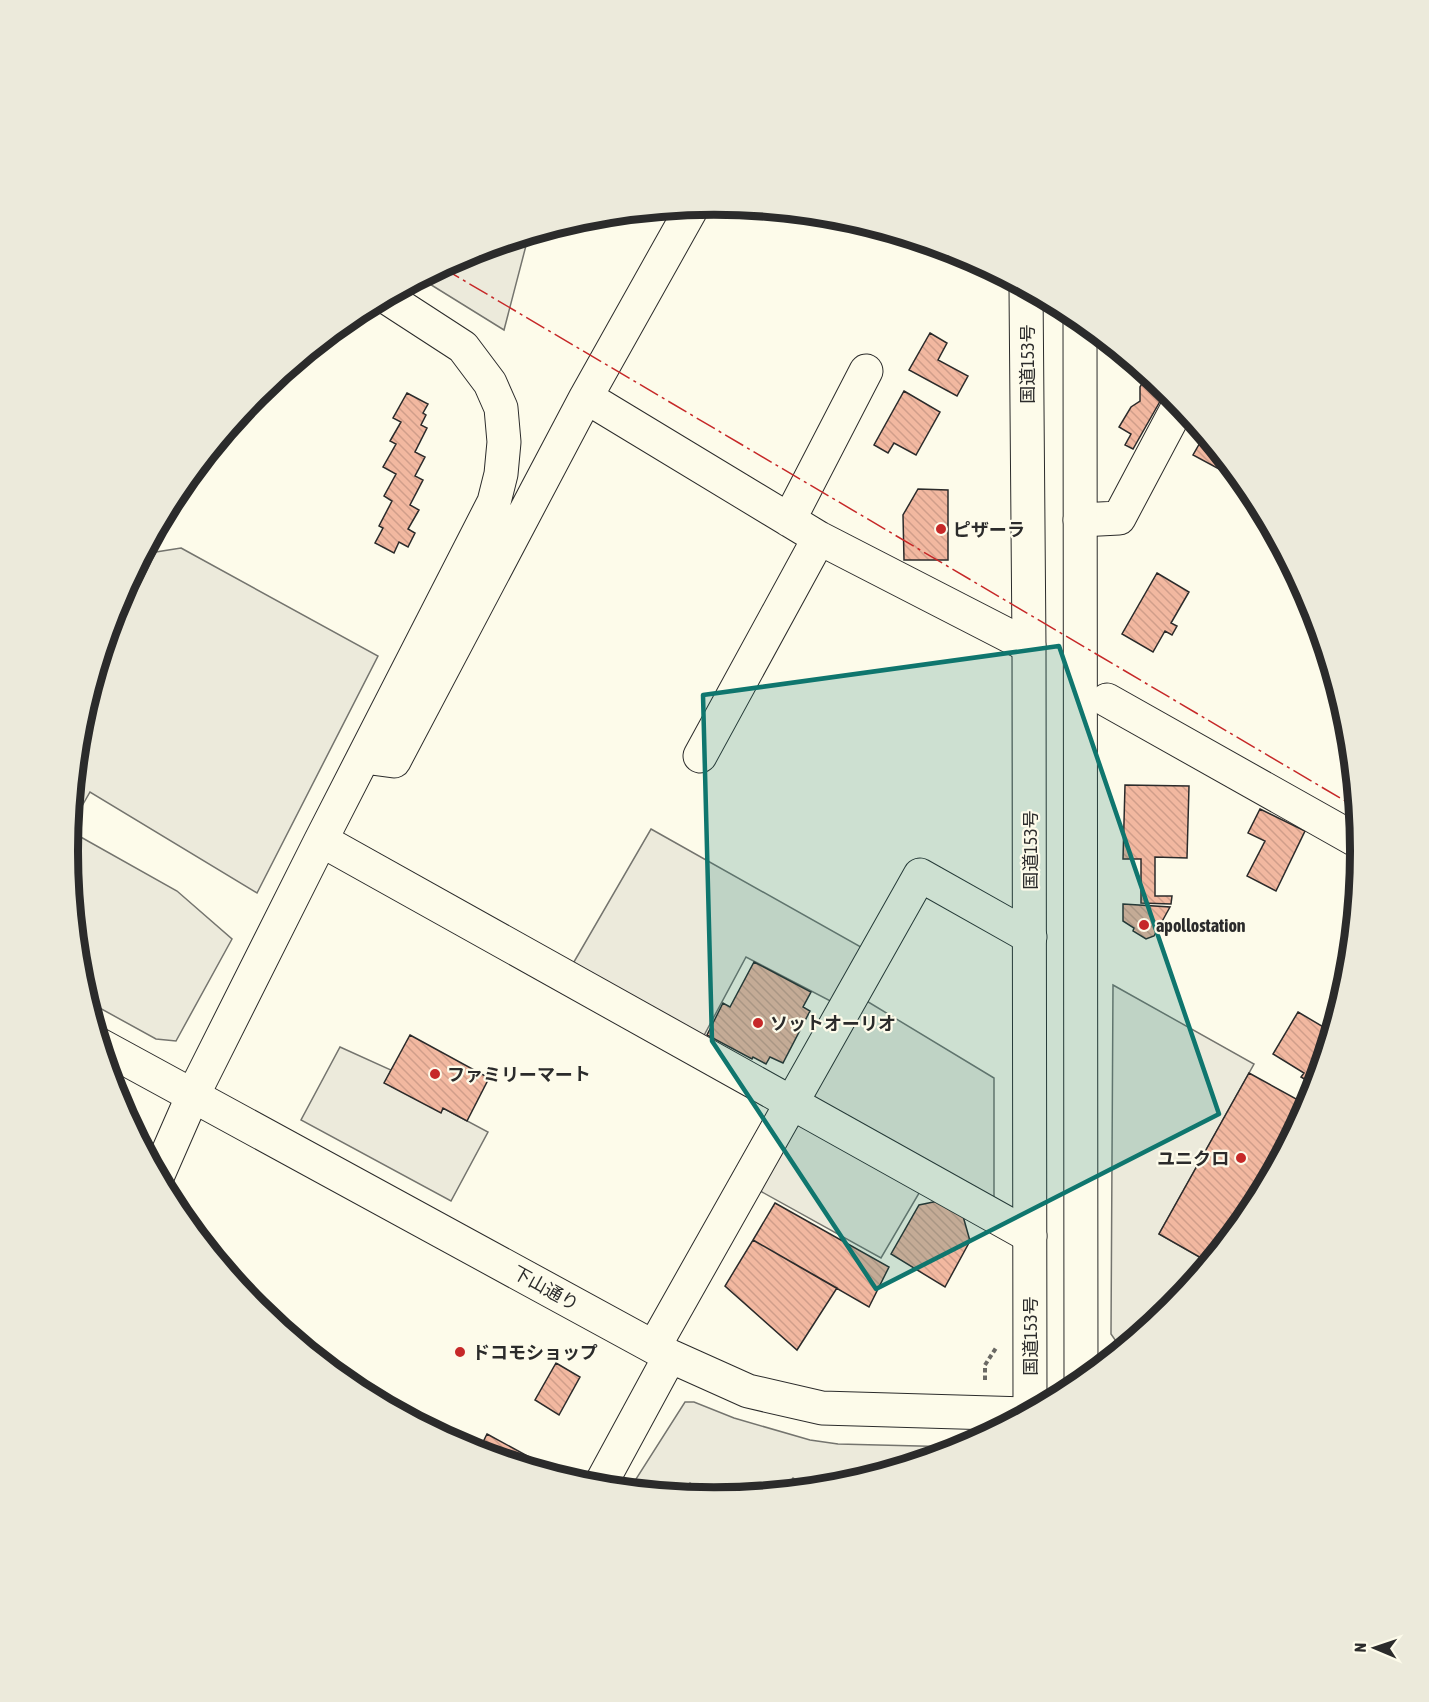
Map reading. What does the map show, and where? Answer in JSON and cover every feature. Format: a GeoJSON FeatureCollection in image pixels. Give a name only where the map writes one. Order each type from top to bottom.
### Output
{"type":"FeatureCollection","features":[{"type":"Feature","properties":{"kind":"main road"},"geometry":{"type":"LineString","coordinates":[[364,757],[394,761],[586,397],[688,216]]}},
{"type":"Feature","properties":{"kind":"main road","name":"国道153号"},"geometry":{"type":"LineString","coordinates":[[1026,296],[1030,936],[1028,1405]]}},
{"type":"Feature","properties":{"kind":"main road"},"geometry":{"type":"LineString","coordinates":[[162,1167],[193,1095],[494,502],[501,474],[504,442],[501,408],[490,383],[463,347],[393,302]]}},
{"type":"Feature","properties":{"kind":"main road"},"geometry":{"type":"LineString","coordinates":[[1080,330],[1081,1371]]}},
{"type":"Feature","properties":{"kind":"main road"},"geometry":{"type":"LineString","coordinates":[[789,520],[866,371]]}},
{"type":"Feature","properties":{"kind":"main road"},"geometry":{"type":"LineString","coordinates":[[586,397],[819,538],[1029,646]]}},
{"type":"Feature","properties":{"kind":"main road"},"geometry":{"type":"LineString","coordinates":[[1080,520],[1119,518],[1175,412]]}},
{"type":"Feature","properties":{"kind":"main road"},"geometry":{"type":"LineString","coordinates":[[700,756],[819,538]]}},
{"type":"Feature","properties":{"kind":"main road"},"geometry":{"type":"LineString","coordinates":[[1107,700],[1351,837]]}},
{"type":"Feature","properties":{"kind":"main road"},"geometry":{"type":"LineString","coordinates":[[321,840],[1030,1236]]}},
{"type":"Feature","properties":{"kind":"main road"},"geometry":{"type":"LineString","coordinates":[[603,1477],[662,1352],[793,1102],[920,875],[1030,936]]}},
{"type":"Feature","properties":{"kind":"main road","name":"下山通り"},"geometry":{"type":"LineString","coordinates":[[110,1051],[662,1352],[748,1390],[822,1408],[1013,1413]]}},
{"type":"Feature","properties":{"kind":"highlighted area"},"geometry":{"type":"Polygon","coordinates":[[[1059,646],[1219,1114],[876,1289],[712,1041],[703,695],[1059,646]]]}},
{"type":"Feature","properties":{"kind":"shaded area"},"geometry":{"type":"Polygon","coordinates":[[[527,243],[504,330],[428,283],[471,263],[527,243]]]}},
{"type":"Feature","properties":{"kind":"shaded area"},"geometry":{"type":"Polygon","coordinates":[[[181,548],[378,656],[257,893],[90,792],[79,811],[83,768],[100,686],[120,625],[156,552],[181,548]]]}},
{"type":"Feature","properties":{"kind":"shaded area"},"geometry":{"type":"Polygon","coordinates":[[[651,829],[868,951],[838,1005],[746,957],[701,1041],[571,967],[651,829]]]}},
{"type":"Feature","properties":{"kind":"shaded area"},"geometry":{"type":"Polygon","coordinates":[[[78,836],[177,891],[232,939],[176,1041],[156,1039],[98,1007],[83,934],[79,893],[78,836]]]}},
{"type":"Feature","properties":{"kind":"shaded area"},"geometry":{"type":"Polygon","coordinates":[[[1113,985],[1254,1064],[1159,1234],[1203,1259],[1165,1301],[1134,1330],[1117,1343],[1111,1334],[1113,985]]]}},
{"type":"Feature","properties":{"kind":"shaded area"},"geometry":{"type":"Polygon","coordinates":[[[860,997],[994,1078],[994,1227],[922,1188],[881,1258],[753,1187],[860,997]]]}},
{"type":"Feature","properties":{"kind":"shaded area"},"geometry":{"type":"Polygon","coordinates":[[[340,1047],[391,1070],[385,1083],[441,1112],[443,1108],[488,1132],[451,1201],[301,1120],[340,1047]]]}},
{"type":"Feature","properties":{"kind":"shaded area"},"geometry":{"type":"Polygon","coordinates":[[[685,1402],[694,1402],[734,1418],[810,1440],[838,1444],[939,1446],[879,1466],[799,1482],[793,1478],[789,1483],[714,1488],[697,1487],[690,1483],[688,1487],[634,1482],[685,1402]]]}},
{"type":"Feature","properties":{"kind":"building"},"geometry":{"type":"Polygon","coordinates":[[[930,333],[947,343],[938,360],[968,376],[957,396],[909,370],[930,333]]]}},
{"type":"Feature","properties":{"kind":"building"},"geometry":{"type":"Polygon","coordinates":[[[1143,381],[1162,398],[1133,449],[1125,445],[1131,434],[1119,427],[1131,407],[1140,401],[1140,387],[1143,381]]]}},
{"type":"Feature","properties":{"kind":"building"},"geometry":{"type":"Polygon","coordinates":[[[904,391],[940,412],[916,455],[894,443],[888,453],[874,445],[904,391]]]}},
{"type":"Feature","properties":{"kind":"building"},"geometry":{"type":"Polygon","coordinates":[[[407,393],[428,404],[423,413],[426,415],[421,425],[427,428],[415,452],[425,457],[415,476],[423,480],[410,505],[419,510],[408,529],[415,533],[408,547],[399,542],[394,553],[375,543],[383,528],[379,526],[392,501],[384,496],[396,474],[383,467],[396,444],[390,441],[401,422],[393,418],[407,393]]]}},
{"type":"Feature","properties":{"kind":"building"},"geometry":{"type":"Polygon","coordinates":[[[1201,441],[1225,472],[1193,455],[1201,441]]]}},
{"type":"Feature","properties":{"kind":"building"},"geometry":{"type":"Polygon","coordinates":[[[918,489],[948,490],[948,560],[904,560],[903,515],[918,489]]]}},
{"type":"Feature","properties":{"kind":"building"},"geometry":{"type":"Polygon","coordinates":[[[1157,573],[1189,592],[1171,623],[1177,626],[1172,635],[1165,631],[1153,652],[1122,634],[1157,573]]]}},
{"type":"Feature","properties":{"kind":"building"},"geometry":{"type":"Polygon","coordinates":[[[1125,785],[1189,786],[1187,858],[1155,857],[1155,896],[1172,896],[1171,904],[1141,903],[1141,859],[1123,859],[1125,785]]]}},
{"type":"Feature","properties":{"kind":"building"},"geometry":{"type":"Polygon","coordinates":[[[1260,809],[1305,831],[1276,891],[1247,876],[1265,841],[1248,833],[1260,809]]]}},
{"type":"Feature","properties":{"kind":"building","name":"apollostation"},"geometry":{"type":"Polygon","coordinates":[[[1123,904],[1170,907],[1154,936],[1146,939],[1123,921],[1123,904]]]}},
{"type":"Feature","properties":{"kind":"building","name":"ソットオーリオ"},"geometry":{"type":"Polygon","coordinates":[[[754,962],[811,992],[803,1007],[810,1011],[783,1063],[770,1057],[766,1064],[753,1057],[752,1059],[707,1035],[723,1003],[730,1007],[754,962]]]}},
{"type":"Feature","properties":{"kind":"building"},"geometry":{"type":"Polygon","coordinates":[[[1298,1012],[1325,1028],[1308,1081],[1301,1077],[1304,1073],[1273,1054],[1298,1012]]]}},
{"type":"Feature","properties":{"kind":"building","name":"ファミリーマート"},"geometry":{"type":"Polygon","coordinates":[[[410,1035],[489,1078],[467,1121],[443,1108],[441,1113],[384,1083],[410,1035]]]}},
{"type":"Feature","properties":{"kind":"building","name":"ユニクロ"},"geometry":{"type":"Polygon","coordinates":[[[1249,1073],[1300,1101],[1266,1169],[1244,1205],[1203,1259],[1159,1234],[1249,1073]]]}},
{"type":"Feature","properties":{"kind":"building"},"geometry":{"type":"Polygon","coordinates":[[[938,1201],[963,1216],[970,1241],[945,1287],[891,1254],[919,1205],[938,1201]]]}},
{"type":"Feature","properties":{"kind":"building"},"geometry":{"type":"Polygon","coordinates":[[[775,1203],[889,1267],[869,1307],[753,1240],[775,1203]]]}},
{"type":"Feature","properties":{"kind":"building"},"geometry":{"type":"Polygon","coordinates":[[[753,1240],[837,1288],[797,1350],[725,1286],[753,1240]]]}},
{"type":"Feature","properties":{"kind":"building"},"geometry":{"type":"Polygon","coordinates":[[[556,1363],[580,1377],[559,1415],[535,1400],[556,1363]]]}},
{"type":"Feature","properties":{"kind":"building"},"geometry":{"type":"Polygon","coordinates":[[[487,1434],[541,1463],[510,1454],[482,1443],[487,1434]]]}},
{"type":"Feature","properties":{"kind":"power"},"geometry":{"type":"LineString","coordinates":[[450,272],[1349,804]]}},
{"type":"Feature","properties":{"kind":"place","name":"ピザーラ"},"geometry":{"type":"Point","coordinates":[941,529]}},
{"type":"Feature","properties":{"kind":"place","name":"apollostation"},"geometry":{"type":"Point","coordinates":[1144,925]}},
{"type":"Feature","properties":{"kind":"place","name":"ソットオーリオ"},"geometry":{"type":"Point","coordinates":[758,1023]}},
{"type":"Feature","properties":{"kind":"place","name":"ファミリーマート"},"geometry":{"type":"Point","coordinates":[435,1074]}},
{"type":"Feature","properties":{"kind":"place","name":"ユニクロ"},"geometry":{"type":"Point","coordinates":[1241,1158]}},
{"type":"Feature","properties":{"kind":"place","name":"ドコモショップ"},"geometry":{"type":"Point","coordinates":[460,1352]}}]}
